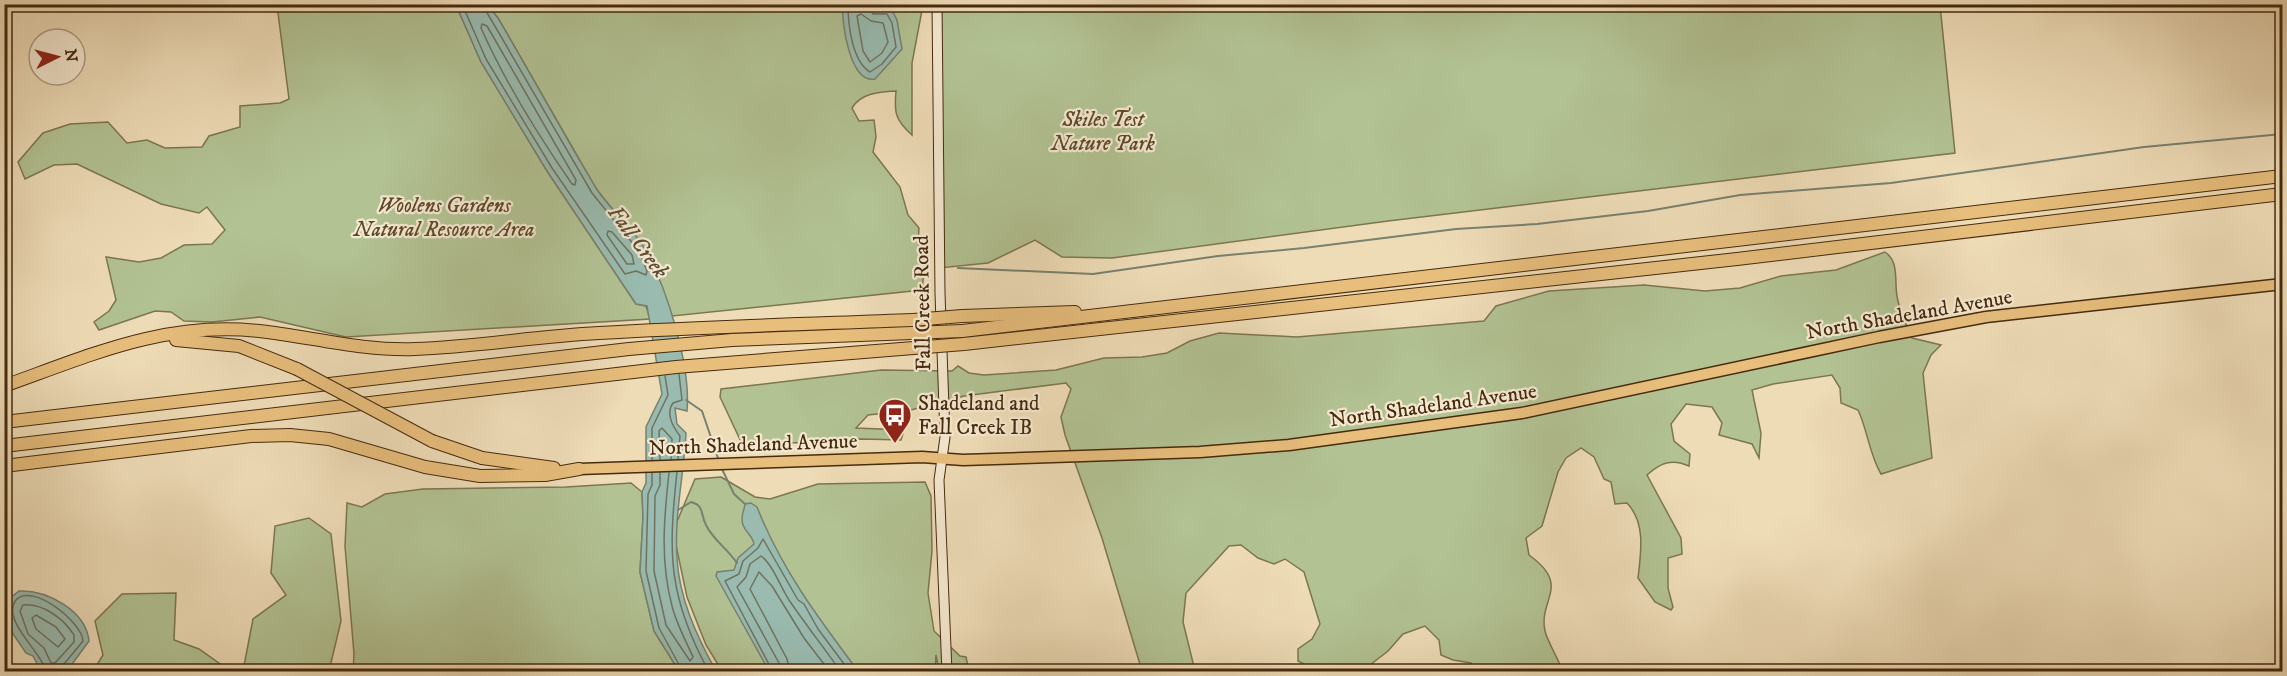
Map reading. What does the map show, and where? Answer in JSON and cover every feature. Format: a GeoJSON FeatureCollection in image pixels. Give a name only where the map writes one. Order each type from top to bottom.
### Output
{"type":"FeatureCollection","features":[{"type":"Feature","properties":{"kind":"highway"},"geometry":{"type":"LineString","coordinates":[[4,422],[629,349],[776,325],[913,327],[962,331],[2283,176]]}},
{"type":"Feature","properties":{"kind":"highway"},"geometry":{"type":"LineString","coordinates":[[4,446],[608,375],[737,361],[964,344],[1713,261],[2283,194]]}},
{"type":"Feature","properties":{"kind":"highway"},"geometry":{"type":"LineString","coordinates":[[4,386],[164,333],[262,331],[358,348],[400,350],[597,333],[730,333],[913,327],[962,316],[1130,311]]}},
{"type":"Feature","properties":{"kind":"highway"},"geometry":{"type":"LineString","coordinates":[[138,340],[190,340],[226,344],[263,354],[297,369],[432,441],[469,455],[496,462],[579,469]]}},
{"type":"Feature","properties":{"kind":"highway"},"geometry":{"type":"LineString","coordinates":[[4,466],[264,435],[316,437],[356,445],[441,471],[493,477],[545,475],[579,469]]}},
{"type":"Feature","properties":{"kind":"main road","name":"Fall Creek Road"},"geometry":{"type":"LineString","coordinates":[[937,4],[939,245],[945,437],[939,480],[947,672]]}},
{"type":"Feature","properties":{"kind":"main road","name":"North Shadeland Avenue"},"geometry":{"type":"LineString","coordinates":[[579,469],[1223,451],[1443,425],[1532,411],[1974,319],[2064,306],[2283,284]]}},
{"type":"Feature","properties":{"kind":"green space","name":"Woolens Gardens Natural Resource Area"},"geometry":{"type":"Polygon","coordinates":[[[277,5],[456,5],[481,62],[547,171],[636,304],[646,306],[650,319],[346,337],[260,317],[212,322],[184,321],[171,312],[155,311],[99,330],[94,322],[109,311],[116,300],[106,257],[139,262],[161,258],[184,245],[212,244],[225,230],[207,207],[199,213],[161,204],[77,164],[54,165],[25,179],[18,162],[43,133],[70,124],[108,122],[127,143],[147,140],[165,148],[202,147],[209,136],[240,127],[240,106],[280,103],[289,99],[277,5]]]}},
{"type":"Feature","properties":{"kind":"green space"},"geometry":{"type":"Polygon","coordinates":[[[487,5],[923,5],[912,63],[912,135],[902,125],[897,115],[896,91],[865,96],[852,108],[859,121],[874,120],[876,137],[873,152],[900,187],[908,215],[919,228],[918,243],[925,262],[922,290],[672,316],[644,248],[597,190],[498,18],[487,5]]]}},
{"type":"Feature","properties":{"kind":"green space","name":"Skiles Test Nature Park"},"geometry":{"type":"Polygon","coordinates":[[[941,5],[1940,5],[1955,153],[1388,221],[1112,258],[1062,257],[1035,240],[988,263],[939,268],[941,5]]]}},
{"type":"Feature","properties":{"kind":"green space"},"geometry":{"type":"Polygon","coordinates":[[[1885,252],[1895,268],[1898,301],[1912,338],[1941,345],[1931,355],[1923,373],[1932,458],[1881,474],[1858,410],[1841,403],[1840,388],[1832,375],[1773,384],[1752,390],[1761,433],[1759,458],[1752,444],[1719,435],[1722,423],[1712,407],[1686,404],[1671,424],[1674,441],[1690,454],[1689,466],[1677,462],[1666,463],[1647,475],[1681,538],[1682,554],[1668,558],[1668,588],[1673,607],[1671,610],[1655,602],[1638,578],[1641,538],[1633,511],[1627,503],[1615,504],[1611,482],[1604,479],[1594,457],[1581,448],[1566,458],[1558,472],[1542,526],[1526,538],[1529,555],[1549,575],[1551,584],[1544,620],[1546,635],[1560,665],[1574,672],[1477,671],[1471,663],[1441,655],[1439,640],[1425,626],[1403,634],[1388,651],[1366,668],[1306,665],[1298,661],[1298,649],[1312,639],[1320,624],[1304,572],[1285,559],[1274,564],[1258,558],[1241,545],[1229,546],[1186,593],[1183,622],[1195,671],[1142,671],[1102,538],[1065,435],[1061,417],[1071,389],[1066,383],[964,396],[907,411],[868,415],[856,428],[904,430],[901,440],[861,439],[743,446],[720,397],[721,389],[881,370],[952,371],[958,366],[969,373],[984,375],[1056,370],[1104,358],[1142,357],[1167,353],[1190,341],[1219,333],[1297,337],[1484,321],[1496,306],[1549,291],[1644,285],[1705,291],[1740,288],[1781,276],[1836,270],[1885,252]]]}},
{"type":"Feature","properties":{"kind":"green space"},"geometry":{"type":"Polygon","coordinates":[[[721,477],[755,497],[770,499],[818,484],[925,482],[931,496],[932,551],[928,593],[934,631],[960,656],[966,657],[969,671],[939,671],[936,655],[935,671],[722,671],[706,645],[687,597],[673,531],[695,479],[721,477]]]}},
{"type":"Feature","properties":{"kind":"green space"},"geometry":{"type":"Polygon","coordinates":[[[631,483],[642,492],[640,572],[654,631],[679,671],[353,671],[354,654],[345,546],[347,503],[362,507],[385,494],[423,489],[566,487],[631,483]]]}},
{"type":"Feature","properties":{"kind":"green space"},"geometry":{"type":"Polygon","coordinates":[[[309,518],[331,534],[341,621],[329,671],[243,671],[253,619],[286,595],[271,573],[275,526],[309,518]]]}},
{"type":"Feature","properties":{"kind":"green space"},"geometry":{"type":"Polygon","coordinates":[[[176,593],[174,640],[199,649],[230,671],[93,671],[103,655],[95,621],[122,594],[176,593]]]}},
{"type":"Feature","properties":{"kind":"water","name":"Fall Creek"},"geometry":{"type":"Polygon","coordinates":[[[456,5],[487,5],[498,18],[596,188],[640,241],[661,284],[676,328],[687,393],[687,411],[675,408],[677,424],[686,433],[676,542],[678,573],[690,617],[716,671],[679,671],[654,631],[640,572],[642,492],[646,483],[646,427],[662,394],[647,306],[636,304],[547,171],[481,62],[456,5]]]}},
{"type":"Feature","properties":{"kind":"water"},"geometry":{"type":"Polygon","coordinates":[[[843,5],[873,5],[879,9],[880,5],[889,5],[897,20],[902,49],[875,79],[866,78],[853,62],[846,37],[843,5]]]}},
{"type":"Feature","properties":{"kind":"water"},"geometry":{"type":"Polygon","coordinates":[[[751,503],[757,507],[778,552],[802,593],[858,671],[769,671],[716,576],[717,572],[734,570],[738,558],[754,544],[742,522],[745,504],[751,503]]]}},
{"type":"Feature","properties":{"kind":"water"},"geometry":{"type":"Polygon","coordinates":[[[19,591],[53,598],[64,604],[81,620],[89,641],[67,671],[41,671],[33,656],[26,653],[13,634],[7,612],[9,599],[19,591]]]}},
{"type":"Feature","properties":{"kind":"waterway"},"geometry":{"type":"LineString","coordinates":[[958,268],[1093,274],[1218,256],[1456,229],[1537,224],[1648,211],[1740,195],[1891,183],[2144,147],[2282,134]]}},
{"type":"Feature","properties":{"kind":"waterway"},"geometry":{"type":"LineString","coordinates":[[686,400],[702,411],[719,461]]}},
{"type":"Feature","properties":{"kind":"waterway"},"geometry":{"type":"LineString","coordinates":[[721,467],[734,494],[745,504]]}},
{"type":"Feature","properties":{"kind":"waterway"},"geometry":{"type":"LineString","coordinates":[[678,510],[691,502],[698,506],[709,530],[737,563]]}},
{"type":"Feature","properties":{"kind":"waterway"},"geometry":{"type":"LineString","coordinates":[[4,595],[9,599]]}},
{"type":"Feature","properties":{"kind":"place","name":"Shadeland and Fall Creek IB"},"geometry":{"type":"Point","coordinates":[895,444]}}]}
